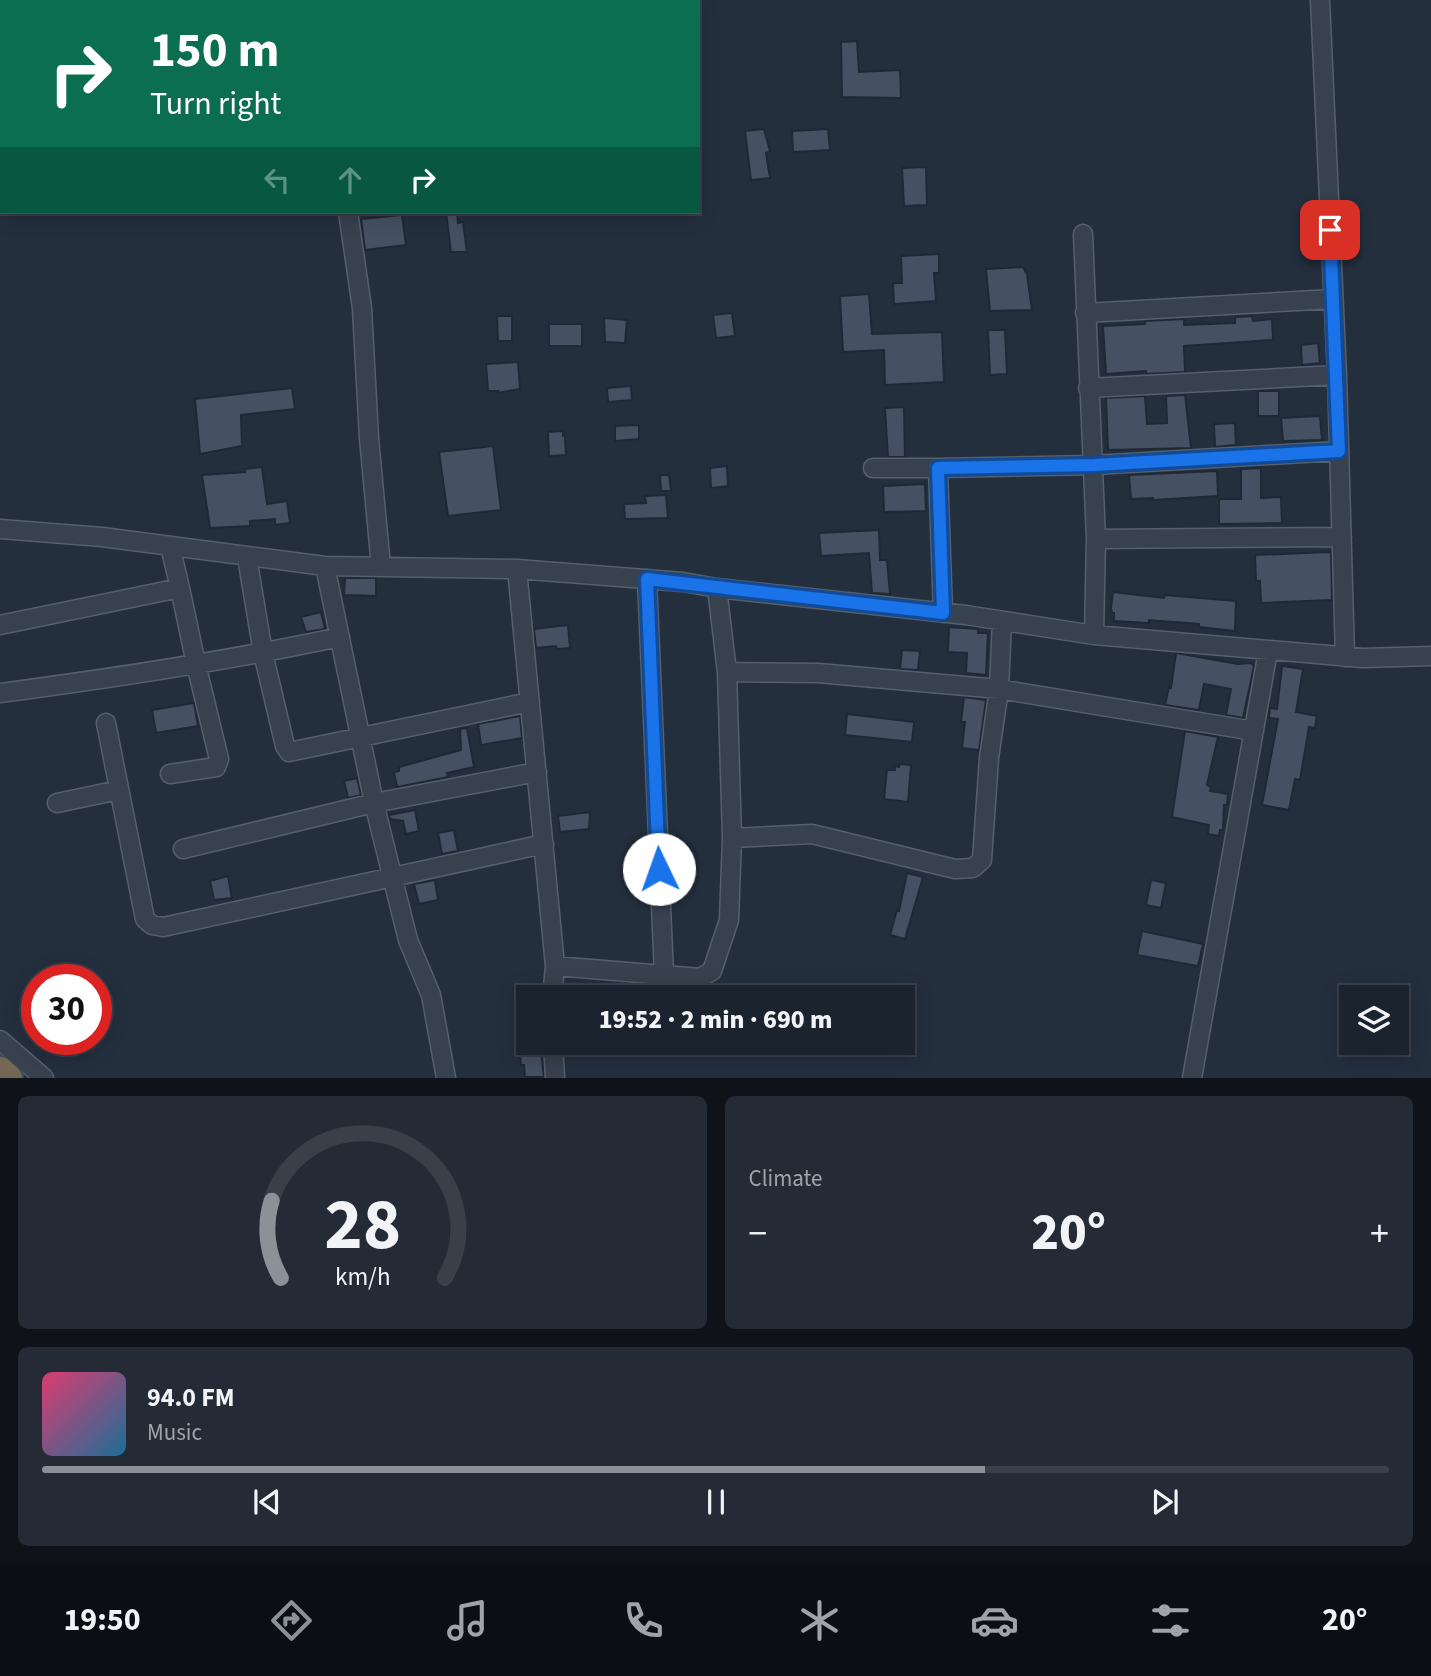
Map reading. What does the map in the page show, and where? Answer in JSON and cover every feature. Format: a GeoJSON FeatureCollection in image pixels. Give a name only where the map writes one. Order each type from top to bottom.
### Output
{"type":"FeatureCollection","features":[{"type":"Feature","properties":{"kind":"highway"},"geometry":{"type":"LineString","coordinates":[[0,1070],[9,1077]]}},
{"type":"Feature","properties":{"kind":"street"},"geometry":{"type":"LineString","coordinates":[[1320,0],[1337,375],[1345,657]]}},
{"type":"Feature","properties":{"kind":"street"},"geometry":{"type":"LineString","coordinates":[[348,214],[362,308],[369,438],[381,567]]}},
{"type":"Feature","properties":{"kind":"street"},"geometry":{"type":"LineString","coordinates":[[1083,234],[1088,388],[1094,465],[1094,635]]}},
{"type":"Feature","properties":{"kind":"street"},"geometry":{"type":"LineString","coordinates":[[1085,313],[1333,299]]}},
{"type":"Feature","properties":{"kind":"street"},"geometry":{"type":"LineString","coordinates":[[1088,388],[1337,375]]}},
{"type":"Feature","properties":{"kind":"street"},"geometry":{"type":"LineString","coordinates":[[873,468],[1094,465],[1339,451]]}},
{"type":"Feature","properties":{"kind":"street"},"geometry":{"type":"LineString","coordinates":[[938,468],[943,613]]}},
{"type":"Feature","properties":{"kind":"street"},"geometry":{"type":"LineString","coordinates":[[0,529],[102,537],[325,566],[517,569],[647,579],[943,613],[1094,635],[1268,651],[1388,659],[1431,656]]}},
{"type":"Feature","properties":{"kind":"street"},"geometry":{"type":"LineString","coordinates":[[1096,539],[1342,537]]}},
{"type":"Feature","properties":{"kind":"street"},"geometry":{"type":"LineString","coordinates":[[170,546],[219,759],[216,767],[170,774]]}},
{"type":"Feature","properties":{"kind":"street"},"geometry":{"type":"LineString","coordinates":[[247,557],[263,653],[285,746],[289,752],[530,702]]}},
{"type":"Feature","properties":{"kind":"street"},"geometry":{"type":"LineString","coordinates":[[325,566],[374,803],[408,940],[431,995],[446,1077]]}},
{"type":"Feature","properties":{"kind":"street"},"geometry":{"type":"LineString","coordinates":[[517,569],[555,965],[553,985]]}},
{"type":"Feature","properties":{"kind":"street"},"geometry":{"type":"LineString","coordinates":[[647,579],[664,975]]}},
{"type":"Feature","properties":{"kind":"street"},"geometry":{"type":"LineString","coordinates":[[0,625],[180,588]]}},
{"type":"Feature","properties":{"kind":"street"},"geometry":{"type":"LineString","coordinates":[[555,965],[700,978],[712,971],[729,920],[732,838],[727,673],[718,588]]}},
{"type":"Feature","properties":{"kind":"street"},"geometry":{"type":"LineString","coordinates":[[732,838],[812,834],[955,869],[972,868],[982,860],[989,758],[999,689],[1002,621]]}},
{"type":"Feature","properties":{"kind":"street"},"geometry":{"type":"LineString","coordinates":[[0,693],[263,653],[340,637]]}},
{"type":"Feature","properties":{"kind":"street"},"geometry":{"type":"LineString","coordinates":[[1192,1077],[1268,651]]}},
{"type":"Feature","properties":{"kind":"street"},"geometry":{"type":"LineString","coordinates":[[727,673],[818,673],[999,689],[1254,731]]}},
{"type":"Feature","properties":{"kind":"street"},"geometry":{"type":"LineString","coordinates":[[106,723],[145,919],[152,925],[163,927],[544,844]]}},
{"type":"Feature","properties":{"kind":"street"},"geometry":{"type":"LineString","coordinates":[[183,849],[374,803],[537,772]]}},
{"type":"Feature","properties":{"kind":"street"},"geometry":{"type":"LineString","coordinates":[[57,803],[120,790]]}},
{"type":"Feature","properties":{"kind":"street"},"geometry":{"type":"LineString","coordinates":[[0,1040],[44,1077]]}},
{"type":"Feature","properties":{"kind":"street"},"geometry":{"type":"LineString","coordinates":[[554,1055],[555,1077]]}},
{"type":"Feature","properties":{"kind":"building"},"geometry":{"type":"Polygon","coordinates":[[[857,41],[859,72],[900,70],[901,98],[842,97],[841,42],[857,41]]]}},
{"type":"Feature","properties":{"kind":"building"},"geometry":{"type":"Polygon","coordinates":[[[764,129],[770,151],[766,153],[770,178],[751,180],[745,131],[764,129]]]}},
{"type":"Feature","properties":{"kind":"building"},"geometry":{"type":"Polygon","coordinates":[[[828,129],[830,150],[793,152],[792,131],[828,129]]]}},
{"type":"Feature","properties":{"kind":"building"},"geometry":{"type":"Polygon","coordinates":[[[926,167],[927,205],[904,206],[902,168],[926,167]]]}},
{"type":"Feature","properties":{"kind":"building"},"geometry":{"type":"Polygon","coordinates":[[[446,214],[457,214],[458,223],[463,222],[467,252],[451,252],[446,214]]]}},
{"type":"Feature","properties":{"kind":"building"},"geometry":{"type":"Polygon","coordinates":[[[402,215],[406,245],[365,250],[361,219],[402,215]]]}},
{"type":"Feature","properties":{"kind":"building"},"geometry":{"type":"Polygon","coordinates":[[[939,254],[939,273],[934,273],[936,301],[894,304],[893,283],[902,283],[901,256],[939,254]]]}},
{"type":"Feature","properties":{"kind":"building"},"geometry":{"type":"Polygon","coordinates":[[[1023,267],[1027,274],[1032,310],[990,311],[986,269],[1023,267]]]}},
{"type":"Feature","properties":{"kind":"building"},"geometry":{"type":"Polygon","coordinates":[[[869,294],[872,334],[942,332],[944,382],[885,385],[884,350],[843,352],[840,296],[869,294]]]}},
{"type":"Feature","properties":{"kind":"building"},"geometry":{"type":"Polygon","coordinates":[[[732,313],[735,336],[716,338],[713,315],[732,313]]]}},
{"type":"Feature","properties":{"kind":"building"},"geometry":{"type":"Polygon","coordinates":[[[497,316],[512,316],[512,341],[498,341],[497,316]]]}},
{"type":"Feature","properties":{"kind":"building"},"geometry":{"type":"Polygon","coordinates":[[[1252,316],[1253,321],[1272,319],[1273,340],[1184,346],[1185,372],[1106,374],[1103,326],[1184,319],[1184,325],[1235,323],[1235,317],[1252,316]]]}},
{"type":"Feature","properties":{"kind":"building"},"geometry":{"type":"Polygon","coordinates":[[[604,318],[627,320],[625,343],[605,342],[604,318]]]}},
{"type":"Feature","properties":{"kind":"building"},"geometry":{"type":"Polygon","coordinates":[[[549,324],[582,324],[582,346],[549,346],[549,324]]]}},
{"type":"Feature","properties":{"kind":"building"},"geometry":{"type":"Polygon","coordinates":[[[988,330],[1005,330],[1007,374],[990,375],[988,330]]]}},
{"type":"Feature","properties":{"kind":"building"},"geometry":{"type":"Polygon","coordinates":[[[1318,343],[1320,363],[1302,365],[1301,345],[1318,343]]]}},
{"type":"Feature","properties":{"kind":"building"},"geometry":{"type":"Polygon","coordinates":[[[518,362],[520,389],[497,393],[498,391],[488,391],[486,364],[518,362]]]}},
{"type":"Feature","properties":{"kind":"building"},"geometry":{"type":"Polygon","coordinates":[[[631,386],[632,400],[608,402],[607,388],[631,386]]]}},
{"type":"Feature","properties":{"kind":"building"},"geometry":{"type":"Polygon","coordinates":[[[292,388],[295,409],[241,415],[242,446],[200,454],[195,399],[292,388]]]}},
{"type":"Feature","properties":{"kind":"building"},"geometry":{"type":"Polygon","coordinates":[[[1258,391],[1279,391],[1279,416],[1258,416],[1258,391]]]}},
{"type":"Feature","properties":{"kind":"building"},"geometry":{"type":"Polygon","coordinates":[[[1185,395],[1191,448],[1108,450],[1106,398],[1145,396],[1147,424],[1167,423],[1166,396],[1185,395]]]}},
{"type":"Feature","properties":{"kind":"building"},"geometry":{"type":"Polygon","coordinates":[[[904,407],[905,457],[888,457],[885,408],[904,407]]]}},
{"type":"Feature","properties":{"kind":"building"},"geometry":{"type":"Polygon","coordinates":[[[1320,416],[1322,440],[1283,441],[1281,418],[1320,416]]]}},
{"type":"Feature","properties":{"kind":"building"},"geometry":{"type":"Polygon","coordinates":[[[1235,423],[1236,445],[1215,447],[1214,424],[1235,423]]]}},
{"type":"Feature","properties":{"kind":"building"},"geometry":{"type":"Polygon","coordinates":[[[639,425],[639,439],[615,441],[615,426],[639,425]]]}},
{"type":"Feature","properties":{"kind":"building"},"geometry":{"type":"Polygon","coordinates":[[[563,431],[566,455],[549,456],[548,432],[563,431]]]}},
{"type":"Feature","properties":{"kind":"building"},"geometry":{"type":"Polygon","coordinates":[[[493,446],[501,510],[448,516],[439,452],[493,446]]]}},
{"type":"Feature","properties":{"kind":"building"},"geometry":{"type":"Polygon","coordinates":[[[727,466],[728,486],[711,488],[710,468],[727,466]]]}},
{"type":"Feature","properties":{"kind":"building"},"geometry":{"type":"Polygon","coordinates":[[[262,467],[267,504],[287,501],[290,523],[275,525],[275,519],[250,521],[250,526],[210,528],[202,475],[245,472],[245,469],[262,467]]]}},
{"type":"Feature","properties":{"kind":"building"},"geometry":{"type":"Polygon","coordinates":[[[1261,468],[1261,498],[1281,497],[1282,523],[1219,524],[1219,499],[1241,499],[1241,469],[1261,468]]]}},
{"type":"Feature","properties":{"kind":"building"},"geometry":{"type":"Polygon","coordinates":[[[1217,471],[1218,496],[1131,499],[1129,475],[1217,471]]]}},
{"type":"Feature","properties":{"kind":"building"},"geometry":{"type":"Polygon","coordinates":[[[660,475],[669,475],[671,491],[661,491],[660,475]]]}},
{"type":"Feature","properties":{"kind":"building"},"geometry":{"type":"Polygon","coordinates":[[[925,484],[926,511],[884,512],[883,486],[925,484]]]}},
{"type":"Feature","properties":{"kind":"building"},"geometry":{"type":"Polygon","coordinates":[[[666,495],[668,518],[625,519],[624,504],[646,503],[645,496],[666,495]]]}},
{"type":"Feature","properties":{"kind":"building"},"geometry":{"type":"Polygon","coordinates":[[[879,530],[880,560],[887,560],[890,594],[872,593],[869,553],[821,556],[819,533],[879,530]]]}},
{"type":"Feature","properties":{"kind":"building"},"geometry":{"type":"Polygon","coordinates":[[[1331,552],[1332,600],[1261,603],[1260,581],[1256,581],[1255,555],[1331,552]]]}},
{"type":"Feature","properties":{"kind":"building"},"geometry":{"type":"Polygon","coordinates":[[[345,578],[376,578],[376,596],[344,595],[345,578]]]}},
{"type":"Feature","properties":{"kind":"building"},"geometry":{"type":"Polygon","coordinates":[[[1113,592],[1164,598],[1165,595],[1236,601],[1235,631],[1199,627],[1199,624],[1149,620],[1149,623],[1114,621],[1111,608],[1113,592]]]}},
{"type":"Feature","properties":{"kind":"building"},"geometry":{"type":"Polygon","coordinates":[[[321,612],[325,629],[306,632],[301,617],[321,612]]]}},
{"type":"Feature","properties":{"kind":"building"},"geometry":{"type":"Polygon","coordinates":[[[568,625],[570,648],[536,648],[534,629],[568,625]]]}},
{"type":"Feature","properties":{"kind":"building"},"geometry":{"type":"Polygon","coordinates":[[[949,627],[978,629],[978,633],[988,633],[986,675],[966,673],[967,653],[948,652],[949,627]]]}},
{"type":"Feature","properties":{"kind":"building"},"geometry":{"type":"Polygon","coordinates":[[[902,650],[920,651],[918,670],[900,669],[902,650]]]}},
{"type":"Feature","properties":{"kind":"building"},"geometry":{"type":"Polygon","coordinates":[[[1176,653],[1238,664],[1251,663],[1254,666],[1243,718],[1226,715],[1231,689],[1204,684],[1199,710],[1165,705],[1169,687],[1171,688],[1176,653]]]}},
{"type":"Feature","properties":{"kind":"building"},"geometry":{"type":"Polygon","coordinates":[[[1282,666],[1303,669],[1296,712],[1317,716],[1315,728],[1309,727],[1300,780],[1295,779],[1289,810],[1262,805],[1278,719],[1269,718],[1270,708],[1277,709],[1282,666]]]}},
{"type":"Feature","properties":{"kind":"building"},"geometry":{"type":"Polygon","coordinates":[[[964,697],[986,700],[979,750],[962,748],[964,697]]]}},
{"type":"Feature","properties":{"kind":"building"},"geometry":{"type":"Polygon","coordinates":[[[194,703],[198,726],[156,733],[152,710],[194,703]]]}},
{"type":"Feature","properties":{"kind":"building"},"geometry":{"type":"Polygon","coordinates":[[[847,714],[914,722],[912,742],[845,735],[847,714]]]}},
{"type":"Feature","properties":{"kind":"building"},"geometry":{"type":"Polygon","coordinates":[[[520,716],[522,738],[481,745],[478,724],[520,716]]]}},
{"type":"Feature","properties":{"kind":"building"},"geometry":{"type":"Polygon","coordinates":[[[467,728],[474,767],[447,773],[448,777],[397,787],[394,772],[399,771],[399,767],[461,750],[460,729],[467,728]]]}},
{"type":"Feature","properties":{"kind":"building"},"geometry":{"type":"Polygon","coordinates":[[[1185,731],[1218,737],[1207,785],[1211,787],[1210,791],[1228,794],[1227,805],[1224,805],[1223,830],[1220,830],[1219,836],[1208,834],[1209,825],[1172,817],[1185,731]]]}},
{"type":"Feature","properties":{"kind":"building"},"geometry":{"type":"Polygon","coordinates":[[[899,764],[911,765],[908,802],[884,799],[887,770],[895,770],[894,766],[899,767],[899,764]]]}},
{"type":"Feature","properties":{"kind":"building"},"geometry":{"type":"Polygon","coordinates":[[[357,778],[361,795],[348,798],[344,781],[357,778]]]}},
{"type":"Feature","properties":{"kind":"building"},"geometry":{"type":"Polygon","coordinates":[[[415,810],[419,831],[406,834],[403,821],[390,819],[389,815],[415,810]]]}},
{"type":"Feature","properties":{"kind":"building"},"geometry":{"type":"Polygon","coordinates":[[[590,812],[589,829],[560,832],[558,816],[590,812]]]}},
{"type":"Feature","properties":{"kind":"building"},"geometry":{"type":"Polygon","coordinates":[[[454,830],[458,851],[442,854],[438,833],[454,830]]]}},
{"type":"Feature","properties":{"kind":"building"},"geometry":{"type":"Polygon","coordinates":[[[907,873],[923,877],[905,939],[890,935],[897,910],[899,911],[907,873]]]}},
{"type":"Feature","properties":{"kind":"building"},"geometry":{"type":"Polygon","coordinates":[[[228,876],[232,898],[214,900],[210,881],[228,876]]]}},
{"type":"Feature","properties":{"kind":"building"},"geometry":{"type":"Polygon","coordinates":[[[435,880],[438,900],[419,904],[414,884],[435,880]]]}},
{"type":"Feature","properties":{"kind":"building"},"geometry":{"type":"Polygon","coordinates":[[[1151,880],[1166,883],[1161,908],[1146,905],[1151,880]]]}},
{"type":"Feature","properties":{"kind":"building"},"geometry":{"type":"Polygon","coordinates":[[[1142,931],[1203,944],[1198,966],[1137,955],[1142,931]]]}},
{"type":"Feature","properties":{"kind":"building"},"geometry":{"type":"Polygon","coordinates":[[[520,1055],[541,1055],[544,1077],[525,1077],[524,1065],[521,1065],[520,1055]]]}},
{"type":"Feature","properties":{"kind":"route"},"geometry":{"type":"LineString","coordinates":[[659,869],[647,579],[943,613],[938,468],[1094,465],[1339,451],[1330,230]]}}]}
